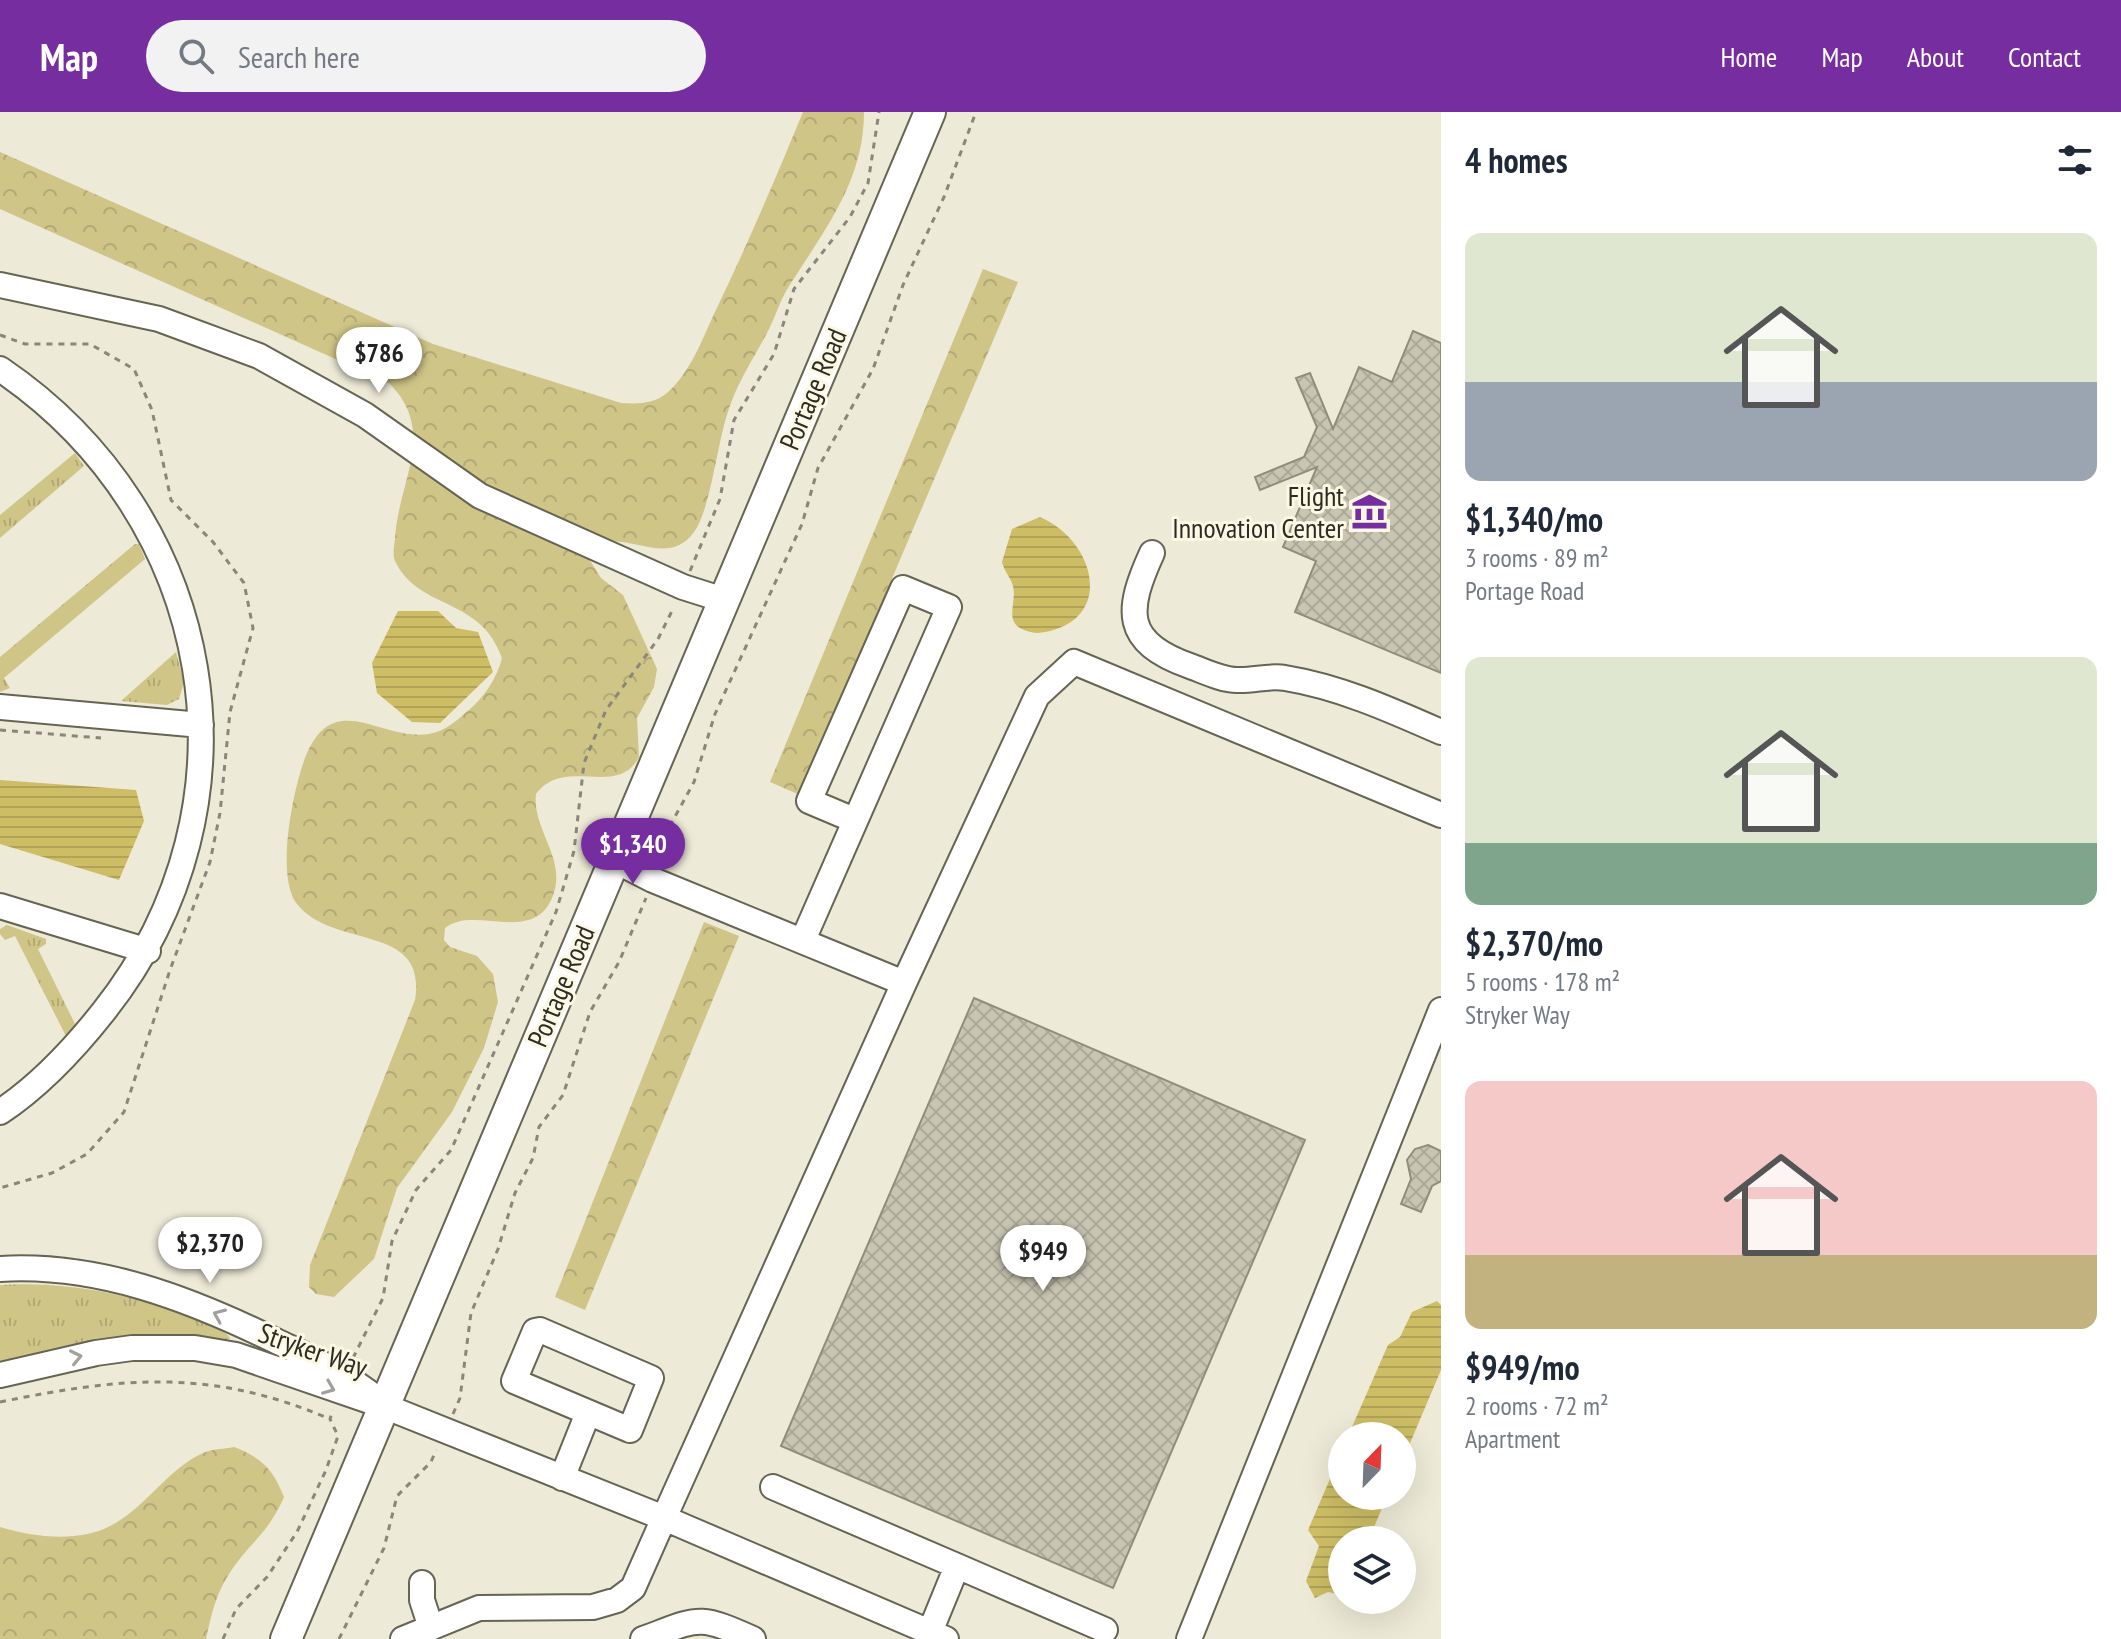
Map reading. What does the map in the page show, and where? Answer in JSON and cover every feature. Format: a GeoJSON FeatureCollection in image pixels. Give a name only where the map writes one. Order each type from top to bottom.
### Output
{"type":"FeatureCollection","features":[{"type":"Feature","properties":{"kind":"main road","name":"Portage Road"},"geometry":{"type":"LineString","coordinates":[[286,1639],[930,112]]}},
{"type":"Feature","properties":{"kind":"street"},"geometry":{"type":"LineString","coordinates":[[0,285],[159,319],[259,356],[365,415],[480,496],[683,587],[724,600]]}},
{"type":"Feature","properties":{"kind":"street"},"geometry":{"type":"LineString","coordinates":[[0,369],[31,390],[85,441],[152,537],[183,614],[201,725],[198,798],[190,836],[172,900],[148,951],[77,1046],[0,1112]]}},
{"type":"Feature","properties":{"kind":"street"},"geometry":{"type":"LineString","coordinates":[[1152,553],[1136,588],[1133,616],[1137,628],[1160,653],[1233,681],[1282,677],[1329,688],[1441,732]]}},
{"type":"Feature","properties":{"kind":"street"},"geometry":{"type":"LineString","coordinates":[[803,940],[949,607],[903,588],[809,801],[854,820]]}},
{"type":"Feature","properties":{"kind":"street"},"geometry":{"type":"LineString","coordinates":[[403,1639],[479,1608],[593,1607],[617,1600],[633,1588],[904,983],[1037,696],[1074,662],[1441,815]]}},
{"type":"Feature","properties":{"kind":"street"},"geometry":{"type":"LineString","coordinates":[[0,707],[201,725]]}},
{"type":"Feature","properties":{"kind":"street"},"geometry":{"type":"LineString","coordinates":[[614,860],[653,880],[904,983]]}},
{"type":"Feature","properties":{"kind":"street"},"geometry":{"type":"LineString","coordinates":[[0,906],[148,951]]}},
{"type":"Feature","properties":{"kind":"street"},"geometry":{"type":"LineString","coordinates":[[1189,1639],[1441,1010]]}},
{"type":"Feature","properties":{"kind":"street","name":"Stryker Way"},"geometry":{"type":"LineString","coordinates":[[0,1269],[84,1274],[156,1291],[226,1317],[384,1406],[664,1518],[938,1636]]}},
{"type":"Feature","properties":{"kind":"street"},"geometry":{"type":"LineString","coordinates":[[535,1331],[651,1378],[630,1430],[588,1413],[514,1381],[535,1331]]}},
{"type":"Feature","properties":{"kind":"street","name":"Stryker Way"},"geometry":{"type":"LineString","coordinates":[[0,1375],[96,1353],[195,1348],[265,1362],[343,1383]]}},
{"type":"Feature","properties":{"kind":"street"},"geometry":{"type":"LineString","coordinates":[[562,1478],[588,1413]]}},
{"type":"Feature","properties":{"kind":"street"},"geometry":{"type":"LineString","coordinates":[[773,1487],[1105,1630]]}},
{"type":"Feature","properties":{"kind":"street"},"geometry":{"type":"LineString","coordinates":[[938,1636],[957,1566]]}},
{"type":"Feature","properties":{"kind":"street"},"geometry":{"type":"LineString","coordinates":[[422,1583],[422,1600],[431,1628]]}},
{"type":"Feature","properties":{"kind":"street"},"geometry":{"type":"LineString","coordinates":[[643,1639],[668,1635],[689,1622],[710,1620],[753,1639]]}},
{"type":"Feature","properties":{"kind":"path"},"geometry":{"type":"LineString","coordinates":[[330,1419],[343,1383],[383,1298],[392,1241],[416,1190],[451,1150],[556,912],[574,851],[584,763],[606,710],[658,639],[683,587],[720,499],[734,420],[774,354],[794,289],[850,217],[868,183],[879,112]]}},
{"type":"Feature","properties":{"kind":"path"},"geometry":{"type":"LineString","coordinates":[[0,335],[25,344],[90,344],[134,369],[152,410],[171,500],[213,542]]}},
{"type":"Feature","properties":{"kind":"path"},"geometry":{"type":"LineString","coordinates":[[0,730],[110,739]]}},
{"type":"Feature","properties":{"kind":"path"},"geometry":{"type":"LineString","coordinates":[[0,1402],[81,1386],[180,1380],[290,1402],[330,1419],[338,1436],[303,1519],[267,1577],[236,1609],[223,1639]]}},
{"type":"Feature","properties":{"kind":"green space"},"geometry":{"type":"Polygon","coordinates":[[[803,112],[864,112],[858,160],[841,202],[788,288],[735,393],[700,521],[684,542],[673,547],[611,542],[598,544],[589,559],[601,578],[623,595],[657,669],[654,687],[637,718],[639,757],[629,769],[618,775],[561,778],[548,783],[536,794],[538,818],[555,864],[555,889],[547,907],[535,917],[521,922],[473,920],[445,928],[444,940],[450,947],[477,956],[493,974],[498,1002],[484,1048],[452,1112],[397,1188],[374,1259],[334,1297],[316,1294],[309,1287],[310,1265],[415,1000],[415,975],[407,959],[393,947],[332,927],[313,918],[297,904],[291,892],[287,857],[290,817],[298,780],[313,742],[326,727],[341,721],[410,734],[429,734],[441,730],[481,698],[494,679],[502,658],[492,638],[480,624],[420,589],[407,578],[395,560],[398,518],[412,458],[413,439],[411,420],[403,401],[389,383],[0,209],[0,152],[433,344],[621,403],[640,403],[667,393],[695,356],[803,112]]]}},
{"type":"Feature","properties":{"kind":"green space"},"geometry":{"type":"Polygon","coordinates":[[[983,269],[1018,282],[800,795],[770,782],[983,269]]]}},
{"type":"Feature","properties":{"kind":"green space"},"geometry":{"type":"Polygon","coordinates":[[[75,453],[84,466],[0,538],[0,515],[75,453]]]}},
{"type":"Feature","properties":{"kind":"green space"},"geometry":{"type":"Polygon","coordinates":[[[135,544],[139,544],[145,559],[4,678],[10,688],[0,692],[0,657],[135,544]]]}},
{"type":"Feature","properties":{"kind":"green space"},"geometry":{"type":"Polygon","coordinates":[[[176,652],[184,682],[179,699],[167,705],[121,701],[176,652]]]}},
{"type":"Feature","properties":{"kind":"green space"},"geometry":{"type":"Polygon","coordinates":[[[704,922],[739,936],[585,1310],[555,1297],[704,922]]]}},
{"type":"Feature","properties":{"kind":"green space"},"geometry":{"type":"Polygon","coordinates":[[[7,925],[46,939],[46,944],[38,949],[80,1034],[68,1040],[15,936],[5,940],[0,934],[0,929],[7,925]]]}},
{"type":"Feature","properties":{"kind":"green space"},"geometry":{"type":"Polygon","coordinates":[[[0,1285],[51,1285],[126,1297],[199,1320],[220,1329],[230,1338],[227,1343],[0,1368],[0,1285]]]}},
{"type":"Feature","properties":{"kind":"green space"},"geometry":{"type":"Polygon","coordinates":[[[234,1447],[265,1466],[284,1497],[265,1529],[224,1582],[214,1605],[206,1639],[0,1639],[0,1527],[55,1537],[97,1531],[135,1509],[190,1460],[207,1452],[234,1447]]]}},
{"type":"Feature","properties":{"kind":"shaded area"},"geometry":{"type":"Polygon","coordinates":[[[1040,517],[1060,529],[1075,545],[1090,581],[1088,599],[1079,615],[1062,627],[1037,633],[1025,630],[1014,621],[1013,586],[1002,562],[1012,529],[1040,517]]]}},
{"type":"Feature","properties":{"kind":"shaded area"},"geometry":{"type":"Polygon","coordinates":[[[398,611],[438,611],[456,628],[478,632],[493,672],[440,723],[412,722],[377,693],[372,663],[398,611]]]}},
{"type":"Feature","properties":{"kind":"shaded area"},"geometry":{"type":"Polygon","coordinates":[[[0,780],[136,790],[144,821],[119,880],[0,844],[0,780]]]}},
{"type":"Feature","properties":{"kind":"shaded area"},"geometry":{"type":"Polygon","coordinates":[[[1437,1301],[1441,1305],[1441,1370],[1416,1429],[1416,1422],[1354,1422],[1388,1345],[1400,1337],[1412,1312],[1437,1301]]]}},
{"type":"Feature","properties":{"kind":"shaded area"},"geometry":{"type":"Polygon","coordinates":[[[1328,1484],[1328,1510],[1381,1510],[1374,1526],[1328,1526],[1328,1592],[1315,1598],[1306,1581],[1319,1546],[1308,1530],[1328,1484]]]}},
{"type":"Feature","properties":{"kind":"building","name":"Flight Innovation Center"},"geometry":{"type":"Polygon","coordinates":[[[1413,331],[1441,343],[1441,673],[1295,612],[1316,561],[1283,547],[1317,467],[1260,490],[1255,477],[1304,457],[1317,427],[1296,378],[1310,373],[1333,429],[1359,367],[1392,382],[1413,331]]]}},
{"type":"Feature","properties":{"kind":"building"},"geometry":{"type":"Polygon","coordinates":[[[974,998],[1305,1140],[1113,1588],[781,1446],[974,998]]]}},
{"type":"Feature","properties":{"kind":"building"},"geometry":{"type":"Polygon","coordinates":[[[1428,1145],[1441,1151],[1441,1181],[1432,1186],[1421,1212],[1401,1204],[1411,1179],[1407,1160],[1415,1149],[1428,1145]]]}},
{"type":"Feature","properties":{"kind":"place","name":"Flight Innovation Center"},"geometry":{"type":"Point","coordinates":[1370,512]}}]}
